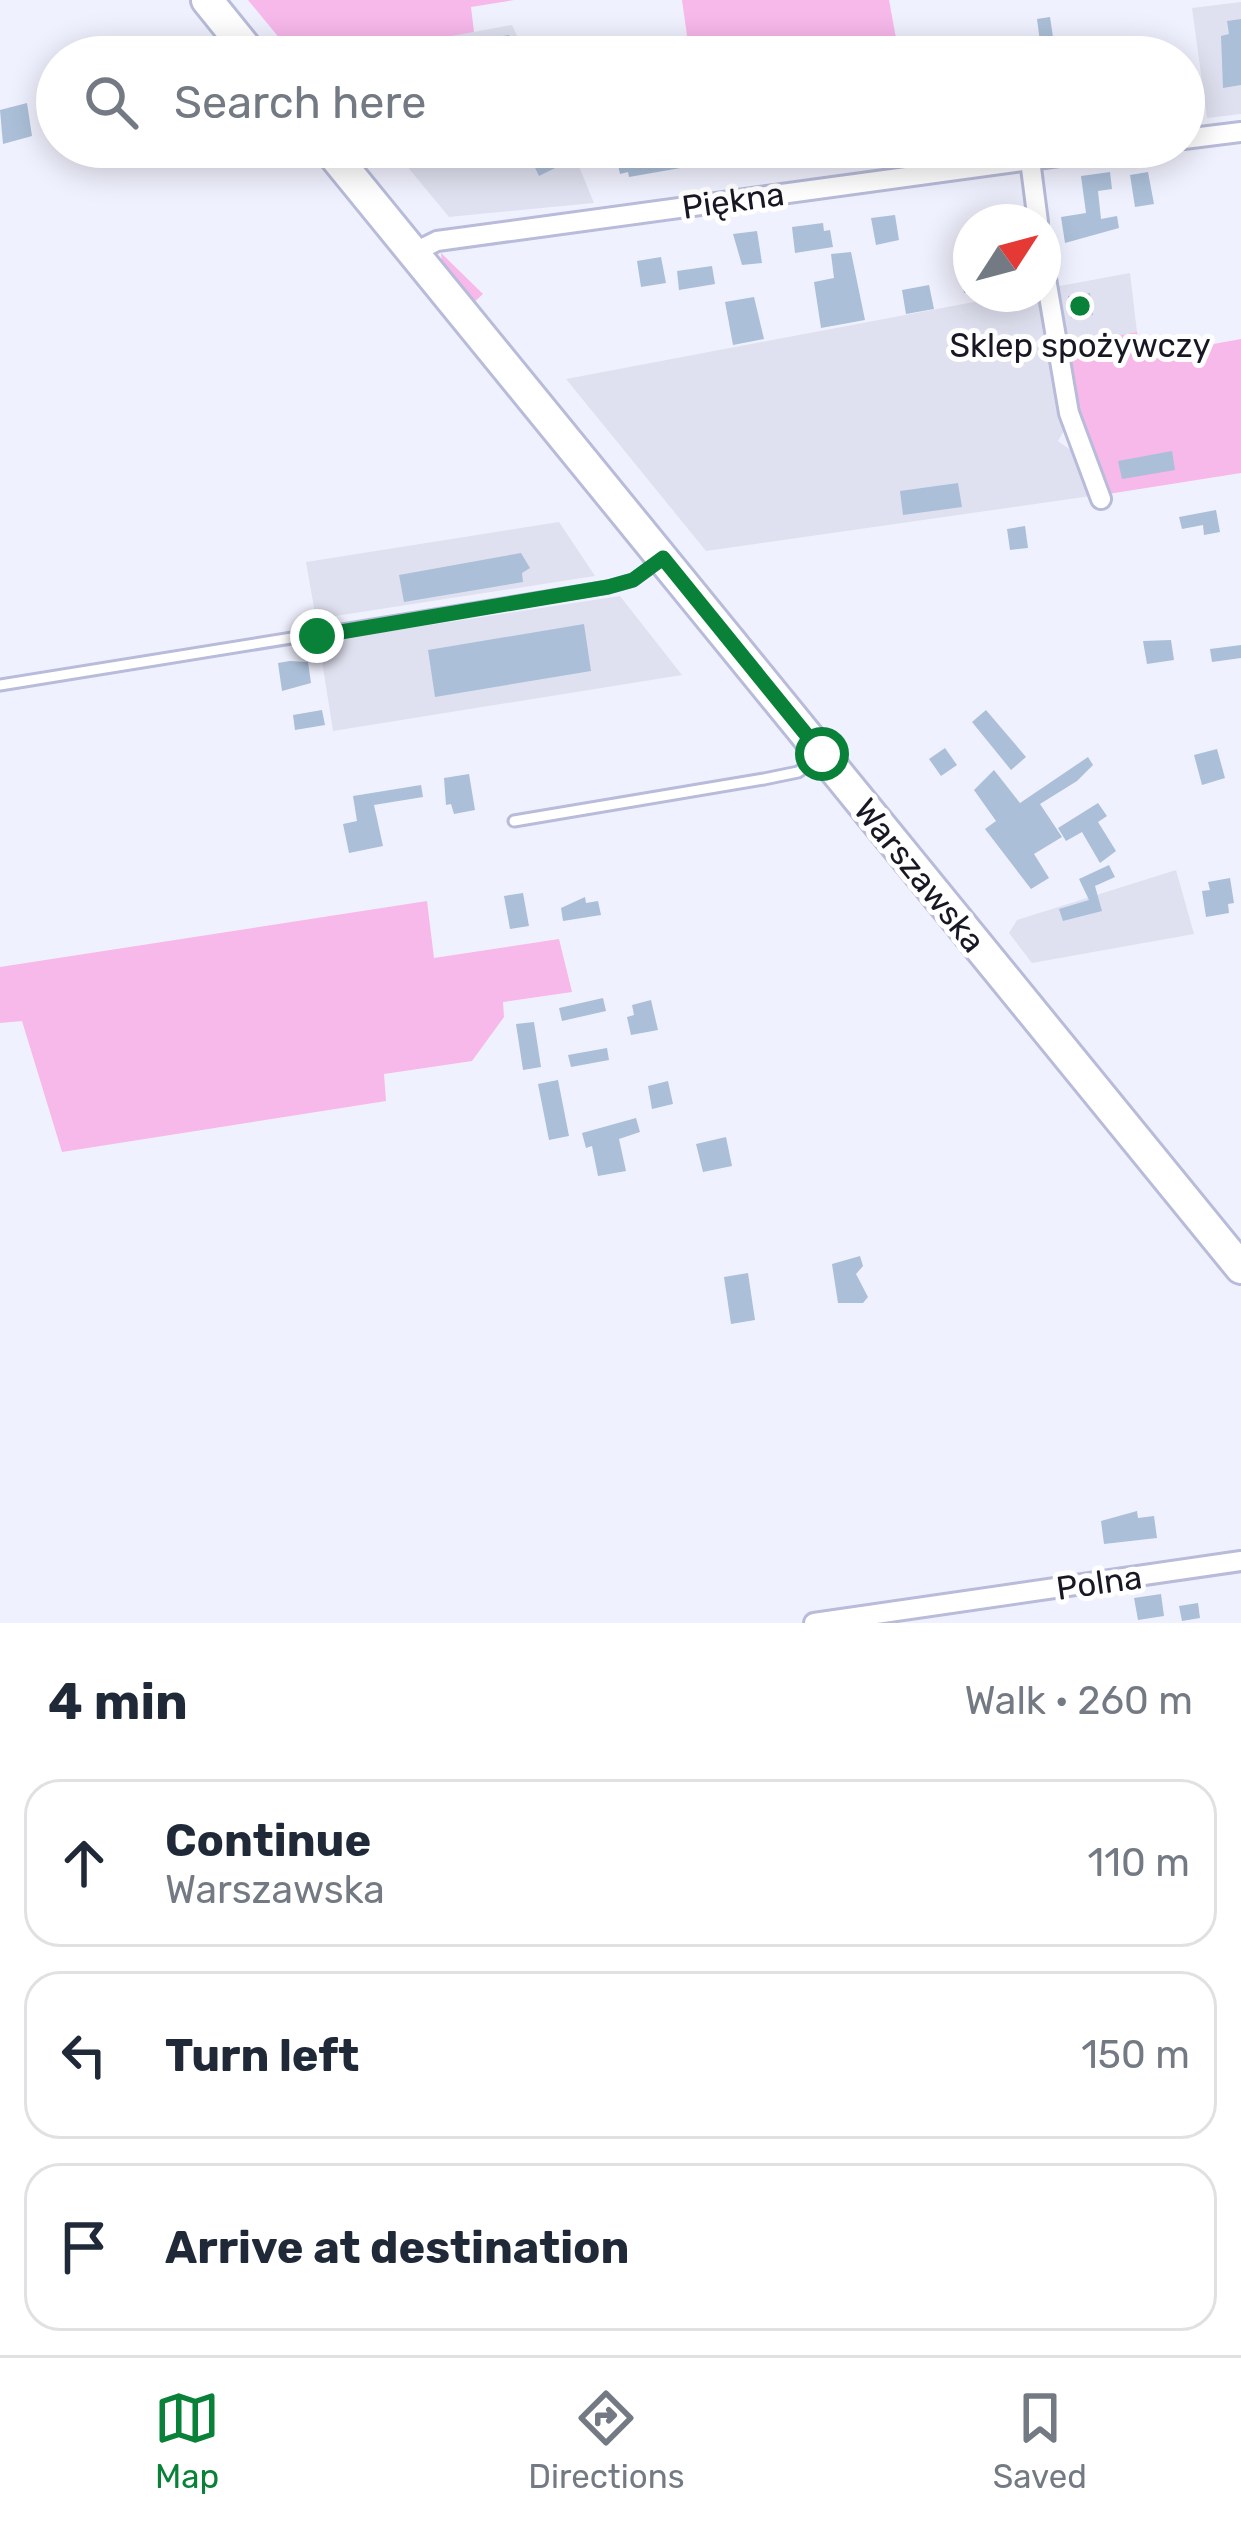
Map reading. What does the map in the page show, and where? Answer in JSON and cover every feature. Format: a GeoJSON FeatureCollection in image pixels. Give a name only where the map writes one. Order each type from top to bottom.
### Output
{"type":"FeatureCollection","features":[{"type":"Feature","properties":{"kind":"main road"},"geometry":{"type":"LineString","coordinates":[[207,0],[236,36]]}},
{"type":"Feature","properties":{"kind":"main road","name":"Warszawska"},"geometry":{"type":"LineString","coordinates":[[344,168],[1241,1268]]}},
{"type":"Feature","properties":{"kind":"street"},"geometry":{"type":"LineString","coordinates":[[1205,137],[1241,132]]}},
{"type":"Feature","properties":{"kind":"street","name":"Piękna"},"geometry":{"type":"LineString","coordinates":[[413,253],[437,241],[971,168]]}},
{"type":"Feature","properties":{"kind":"street"},"geometry":{"type":"LineString","coordinates":[[1031,168],[1036,204]]}},
{"type":"Feature","properties":{"kind":"street"},"geometry":{"type":"LineString","coordinates":[[1052,312],[1069,413],[1102,500]]}},
{"type":"Feature","properties":{"kind":"street","name":"Polna"},"geometry":{"type":"LineString","coordinates":[[814,1623],[1241,1561]]}},
{"type":"Feature","properties":{"kind":"lane"},"geometry":{"type":"LineString","coordinates":[[0,685],[608,587],[633,580],[663,558]]}},
{"type":"Feature","properties":{"kind":"lane"},"geometry":{"type":"LineString","coordinates":[[514,821],[798,772],[822,754]]}},
{"type":"Feature","properties":{"kind":"shaded area"},"geometry":{"type":"Polygon","coordinates":[[[248,0],[514,0],[471,7],[474,32],[452,36],[278,36],[248,0]]]}},
{"type":"Feature","properties":{"kind":"shaded area"},"geometry":{"type":"Polygon","coordinates":[[[682,0],[889,0],[896,36],[687,36],[682,0]]]}},
{"type":"Feature","properties":{"kind":"shaded area"},"geometry":{"type":"Polygon","coordinates":[[[1241,2],[1241,114],[1207,118],[1205,36],[1196,36],[1192,8],[1241,2]]]}},
{"type":"Feature","properties":{"kind":"shaded area"},"geometry":{"type":"Polygon","coordinates":[[[512,25],[517,36],[452,36],[512,25]]]}},
{"type":"Feature","properties":{"kind":"shaded area"},"geometry":{"type":"Polygon","coordinates":[[[408,168],[580,168],[594,203],[449,217],[408,168]]]}},
{"type":"Feature","properties":{"kind":"shaded area"},"geometry":{"type":"Polygon","coordinates":[[[441,253],[483,294],[473,303],[442,264],[441,253]]]}},
{"type":"Feature","properties":{"kind":"shaded area"},"geometry":{"type":"Polygon","coordinates":[[[1130,273],[1137,332],[1063,346],[1058,312],[1061,286],[1130,273]]]}},
{"type":"Feature","properties":{"kind":"shaded area"},"geometry":{"type":"Polygon","coordinates":[[[953,306],[953,312],[1041,312],[1044,335],[1034,343],[1048,357],[1065,429],[1058,441],[1072,451],[1091,496],[706,551],[566,379],[953,306]]]}},
{"type":"Feature","properties":{"kind":"shaded area"},"geometry":{"type":"Polygon","coordinates":[[[1137,332],[1142,357],[1241,339],[1241,473],[1108,494],[1080,427],[1063,346],[1137,332]]]}},
{"type":"Feature","properties":{"kind":"shaded area"},"geometry":{"type":"Polygon","coordinates":[[[559,522],[595,576],[316,619],[306,562],[559,522]]]}},
{"type":"Feature","properties":{"kind":"shaded area"},"geometry":{"type":"Polygon","coordinates":[[[620,596],[682,675],[333,731],[319,642],[620,596]]]}},
{"type":"Feature","properties":{"kind":"shaded area"},"geometry":{"type":"Polygon","coordinates":[[[1176,870],[1194,934],[1032,963],[1009,933],[1017,920],[1176,870]]]}},
{"type":"Feature","properties":{"kind":"shaded area"},"geometry":{"type":"Polygon","coordinates":[[[427,901],[434,958],[559,939],[572,992],[503,1002],[504,1017],[472,1061],[384,1074],[386,1101],[62,1152],[22,1021],[0,1023],[0,967],[427,901]]]}},
{"type":"Feature","properties":{"kind":"building"},"geometry":{"type":"Polygon","coordinates":[[[1050,17],[1053,36],[1039,36],[1037,19],[1050,17]]]}},
{"type":"Feature","properties":{"kind":"building"},"geometry":{"type":"Polygon","coordinates":[[[1241,19],[1241,85],[1223,88],[1221,36],[1229,34],[1227,21],[1241,19]]]}},
{"type":"Feature","properties":{"kind":"building"},"geometry":{"type":"Polygon","coordinates":[[[27,103],[32,136],[3,144],[0,110],[27,103]]]}},
{"type":"Feature","properties":{"kind":"building"},"geometry":{"type":"Polygon","coordinates":[[[619,168],[681,168],[629,177],[628,172],[620,174],[619,168]]]}},
{"type":"Feature","properties":{"kind":"building"},"geometry":{"type":"Polygon","coordinates":[[[1110,172],[1112,189],[1098,191],[1101,219],[1117,216],[1119,228],[1065,243],[1061,217],[1086,213],[1081,176],[1110,172]]]}},
{"type":"Feature","properties":{"kind":"building"},"geometry":{"type":"Polygon","coordinates":[[[1148,172],[1154,204],[1135,207],[1130,175],[1148,172]]]}},
{"type":"Feature","properties":{"kind":"building"},"geometry":{"type":"Polygon","coordinates":[[[895,215],[899,240],[876,245],[871,218],[895,215]]]}},
{"type":"Feature","properties":{"kind":"building"},"geometry":{"type":"Polygon","coordinates":[[[823,223],[824,231],[830,230],[833,247],[795,253],[792,227],[823,223]]]}},
{"type":"Feature","properties":{"kind":"building"},"geometry":{"type":"Polygon","coordinates":[[[757,231],[762,263],[742,265],[733,234],[757,231]]]}},
{"type":"Feature","properties":{"kind":"building"},"geometry":{"type":"Polygon","coordinates":[[[851,252],[865,320],[821,328],[814,282],[834,278],[831,254],[851,252]]]}},
{"type":"Feature","properties":{"kind":"building"},"geometry":{"type":"Polygon","coordinates":[[[661,257],[666,283],[641,287],[637,261],[661,257]]]}},
{"type":"Feature","properties":{"kind":"building"},"geometry":{"type":"Polygon","coordinates":[[[712,266],[715,284],[679,290],[677,271],[712,266]]]}},
{"type":"Feature","properties":{"kind":"building"},"geometry":{"type":"Polygon","coordinates":[[[929,285],[934,309],[906,314],[902,290],[929,285]]]}},
{"type":"Feature","properties":{"kind":"building","name":"Sklep spożywczy"},"geometry":{"type":"Polygon","coordinates":[[[1090,293],[1093,315],[1071,318],[1068,296],[1090,293]]]}},
{"type":"Feature","properties":{"kind":"building"},"geometry":{"type":"Polygon","coordinates":[[[754,297],[764,339],[733,345],[725,302],[754,297]]]}},
{"type":"Feature","properties":{"kind":"building"},"geometry":{"type":"Polygon","coordinates":[[[1172,451],[1175,470],[1122,479],[1118,461],[1172,451]]]}},
{"type":"Feature","properties":{"kind":"building"},"geometry":{"type":"Polygon","coordinates":[[[958,483],[962,507],[903,515],[900,491],[958,483]]]}},
{"type":"Feature","properties":{"kind":"building"},"geometry":{"type":"Polygon","coordinates":[[[1216,510],[1220,532],[1204,535],[1203,525],[1182,529],[1179,517],[1216,510]]]}},
{"type":"Feature","properties":{"kind":"building"},"geometry":{"type":"Polygon","coordinates":[[[1025,526],[1028,548],[1010,550],[1007,529],[1025,526]]]}},
{"type":"Feature","properties":{"kind":"building"},"geometry":{"type":"Polygon","coordinates":[[[521,553],[530,568],[522,573],[523,582],[404,602],[399,575],[521,553]]]}},
{"type":"Feature","properties":{"kind":"building"},"geometry":{"type":"Polygon","coordinates":[[[584,624],[591,671],[435,697],[428,650],[584,624]]]}},
{"type":"Feature","properties":{"kind":"building"},"geometry":{"type":"Polygon","coordinates":[[[1171,640],[1174,660],[1147,664],[1143,641],[1171,640]]]}},
{"type":"Feature","properties":{"kind":"building"},"geometry":{"type":"Polygon","coordinates":[[[1241,645],[1241,658],[1212,662],[1210,649],[1241,645]]]}},
{"type":"Feature","properties":{"kind":"building"},"geometry":{"type":"Polygon","coordinates":[[[308,662],[311,683],[282,691],[278,663],[308,662]]]}},
{"type":"Feature","properties":{"kind":"building"},"geometry":{"type":"Polygon","coordinates":[[[322,710],[325,725],[295,730],[293,715],[322,710]]]}},
{"type":"Feature","properties":{"kind":"building"},"geometry":{"type":"Polygon","coordinates":[[[986,710],[1026,757],[1011,770],[972,722],[986,710]]]}},
{"type":"Feature","properties":{"kind":"building"},"geometry":{"type":"Polygon","coordinates":[[[945,748],[957,765],[941,776],[929,759],[945,748]]]}},
{"type":"Feature","properties":{"kind":"building"},"geometry":{"type":"Polygon","coordinates":[[[1217,749],[1225,778],[1202,785],[1194,755],[1217,749]]]}},
{"type":"Feature","properties":{"kind":"building"},"geometry":{"type":"Polygon","coordinates":[[[1088,757],[1093,765],[1077,781],[1040,804],[1062,837],[1034,854],[1049,878],[1031,889],[985,829],[996,821],[974,790],[994,770],[1020,803],[1088,757]]]}},
{"type":"Feature","properties":{"kind":"building"},"geometry":{"type":"Polygon","coordinates":[[[469,774],[475,810],[454,814],[451,804],[446,805],[444,778],[469,774]]]}},
{"type":"Feature","properties":{"kind":"building"},"geometry":{"type":"Polygon","coordinates":[[[421,785],[423,797],[374,805],[383,846],[349,853],[343,824],[357,821],[353,796],[421,785]]]}},
{"type":"Feature","properties":{"kind":"building"},"geometry":{"type":"Polygon","coordinates":[[[1098,803],[1107,816],[1098,822],[1116,851],[1100,863],[1082,832],[1066,841],[1058,828],[1098,803]]]}},
{"type":"Feature","properties":{"kind":"building"},"geometry":{"type":"Polygon","coordinates":[[[1109,865],[1115,877],[1095,886],[1102,911],[1063,921],[1059,909],[1089,900],[1079,879],[1109,865]]]}},
{"type":"Feature","properties":{"kind":"building"},"geometry":{"type":"Polygon","coordinates":[[[1230,878],[1234,903],[1228,904],[1229,913],[1206,917],[1202,891],[1210,890],[1208,882],[1230,878]]]}},
{"type":"Feature","properties":{"kind":"building"},"geometry":{"type":"Polygon","coordinates":[[[523,893],[529,926],[510,929],[504,896],[523,893]]]}},
{"type":"Feature","properties":{"kind":"building"},"geometry":{"type":"Polygon","coordinates":[[[585,897],[586,903],[598,901],[601,915],[563,921],[561,908],[585,897]]]}},
{"type":"Feature","properties":{"kind":"building"},"geometry":{"type":"Polygon","coordinates":[[[603,998],[606,1011],[562,1021],[559,1008],[603,998]]]}},
{"type":"Feature","properties":{"kind":"building"},"geometry":{"type":"Polygon","coordinates":[[[651,1000],[658,1030],[631,1035],[627,1017],[634,1015],[632,1005],[651,1000]]]}},
{"type":"Feature","properties":{"kind":"building"},"geometry":{"type":"Polygon","coordinates":[[[534,1022],[541,1067],[523,1070],[516,1024],[534,1022]]]}},
{"type":"Feature","properties":{"kind":"building"},"geometry":{"type":"Polygon","coordinates":[[[607,1048],[609,1060],[571,1067],[568,1055],[607,1048]]]}},
{"type":"Feature","properties":{"kind":"building"},"geometry":{"type":"Polygon","coordinates":[[[558,1080],[569,1136],[549,1140],[538,1084],[558,1080]]]}},
{"type":"Feature","properties":{"kind":"building"},"geometry":{"type":"Polygon","coordinates":[[[668,1081],[673,1104],[652,1109],[648,1086],[668,1081]]]}},
{"type":"Feature","properties":{"kind":"building"},"geometry":{"type":"Polygon","coordinates":[[[636,1118],[640,1132],[619,1139],[626,1171],[598,1176],[592,1146],[586,1148],[582,1133],[636,1118]]]}},
{"type":"Feature","properties":{"kind":"building"},"geometry":{"type":"Polygon","coordinates":[[[726,1137],[732,1166],[703,1172],[696,1144],[726,1137]]]}},
{"type":"Feature","properties":{"kind":"building"},"geometry":{"type":"Polygon","coordinates":[[[860,1256],[863,1266],[856,1274],[868,1297],[863,1303],[838,1303],[832,1264],[860,1256]]]}},
{"type":"Feature","properties":{"kind":"building"},"geometry":{"type":"Polygon","coordinates":[[[748,1273],[755,1320],[731,1324],[724,1277],[748,1273]]]}},
{"type":"Feature","properties":{"kind":"building"},"geometry":{"type":"Polygon","coordinates":[[[1137,1511],[1138,1518],[1154,1516],[1157,1538],[1104,1544],[1101,1521],[1137,1511]]]}},
{"type":"Feature","properties":{"kind":"building"},"geometry":{"type":"Polygon","coordinates":[[[1161,1594],[1164,1616],[1138,1620],[1134,1598],[1161,1594]]]}},
{"type":"Feature","properties":{"kind":"building"},"geometry":{"type":"Polygon","coordinates":[[[1198,1603],[1200,1618],[1182,1621],[1179,1606],[1198,1603]]]}},
{"type":"Feature","properties":{"kind":"place","name":"Sklep spożywczy"},"geometry":{"type":"Point","coordinates":[1080,306]}},
{"type":"Feature","properties":{"kind":"route"},"geometry":{"type":"LineString","coordinates":[[317,636],[608,587],[633,580],[663,558],[822,754]]}}]}
